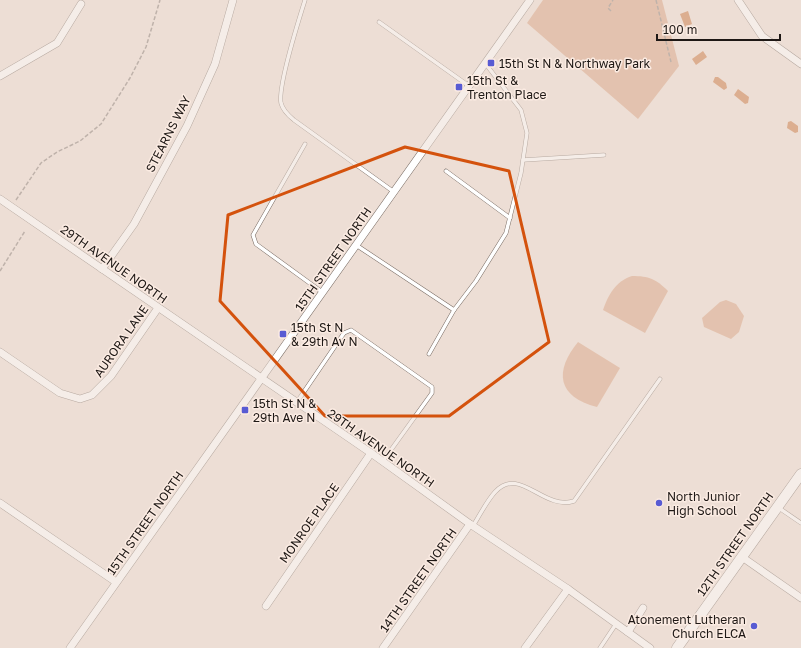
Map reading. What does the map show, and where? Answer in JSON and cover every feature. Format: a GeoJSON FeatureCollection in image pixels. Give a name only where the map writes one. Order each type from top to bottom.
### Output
{"type":"FeatureCollection","features":[{"type":"Feature","properties":{"kind":"street","name":"STEARNS WAY"},"geometry":{"type":"LineString","coordinates":[[102,269],[134,224],[187,126],[215,64],[233,0]]}},
{"type":"Feature","properties":{"kind":"street","name":"15TH STREET NORTH"},"geometry":{"type":"LineString","coordinates":[[70,648],[530,0]]}},
{"type":"Feature","properties":{"kind":"street"},"geometry":{"type":"LineString","coordinates":[[738,0],[762,36],[801,64]]}},
{"type":"Feature","properties":{"kind":"street"},"geometry":{"type":"LineString","coordinates":[[0,75],[58,43],[81,4]]}},
{"type":"Feature","properties":{"kind":"street","name":"29TH AVENUE NORTH"},"geometry":{"type":"LineString","coordinates":[[0,199],[371,453],[472,525],[568,589],[650,648]]}},
{"type":"Feature","properties":{"kind":"street","name":"AURORA LANE"},"geometry":{"type":"LineString","coordinates":[[0,352],[60,393],[80,399],[92,395],[111,376],[158,308]]}},
{"type":"Feature","properties":{"kind":"street","name":"MONROE PLACE"},"geometry":{"type":"LineString","coordinates":[[266,606],[371,453]]}},
{"type":"Feature","properties":{"kind":"street","name":"12TH STREET NORTH"},"geometry":{"type":"LineString","coordinates":[[677,648],[801,474]]}},
{"type":"Feature","properties":{"kind":"street"},"geometry":{"type":"LineString","coordinates":[[0,503],[116,582]]}},
{"type":"Feature","properties":{"kind":"street","name":"14TH STREET NORTH"},"geometry":{"type":"LineString","coordinates":[[383,648],[472,525]]}},
{"type":"Feature","properties":{"kind":"street"},"geometry":{"type":"LineString","coordinates":[[742,557],[801,598]]}},
{"type":"Feature","properties":{"kind":"street"},"geometry":{"type":"LineString","coordinates":[[525,648],[568,589]]}},
{"type":"Feature","properties":{"kind":"street"},"geometry":{"type":"LineString","coordinates":[[628,632],[643,608]]}},
{"type":"Feature","properties":{"kind":"lane"},"geometry":{"type":"LineString","coordinates":[[305,0],[280,96],[281,105],[294,120],[394,192]]}},
{"type":"Feature","properties":{"kind":"lane"},"geometry":{"type":"LineString","coordinates":[[379,22],[469,86]]}},
{"type":"Feature","properties":{"kind":"lane"},"geometry":{"type":"LineString","coordinates":[[429,354],[454,310],[476,281],[506,233],[523,160],[527,133],[521,110],[485,63]]}},
{"type":"Feature","properties":{"kind":"lane"},"geometry":{"type":"LineString","coordinates":[[305,144],[253,235],[256,244],[322,292]]}},
{"type":"Feature","properties":{"kind":"lane"},"geometry":{"type":"LineString","coordinates":[[523,160],[604,155]]}},
{"type":"Feature","properties":{"kind":"lane"},"geometry":{"type":"LineString","coordinates":[[446,171],[510,218]]}},
{"type":"Feature","properties":{"kind":"lane"},"geometry":{"type":"LineString","coordinates":[[356,245],[454,310]]}},
{"type":"Feature","properties":{"kind":"lane"},"geometry":{"type":"LineString","coordinates":[[296,403],[344,333],[351,330],[432,387],[432,393],[383,462]]}},
{"type":"Feature","properties":{"kind":"lane"},"geometry":{"type":"LineString","coordinates":[[472,525],[496,492],[506,485],[516,483],[553,502],[565,504],[574,501],[660,379]]}},
{"type":"Feature","properties":{"kind":"lane"},"geometry":{"type":"LineString","coordinates":[[778,507],[801,523]]}},
{"type":"Feature","properties":{"kind":"lane"},"geometry":{"type":"LineString","coordinates":[[600,648],[616,624]]}},
{"type":"Feature","properties":{"kind":"path"},"geometry":{"type":"LineString","coordinates":[[16,200],[41,163],[57,152],[80,141],[101,124],[130,78],[146,47],[160,0]]}},
{"type":"Feature","properties":{"kind":"path"},"geometry":{"type":"LineString","coordinates":[[611,11],[608,8],[614,0]]}},
{"type":"Feature","properties":{"kind":"path"},"geometry":{"type":"LineString","coordinates":[[656,0],[671,62]]}},
{"type":"Feature","properties":{"kind":"path"},"geometry":{"type":"LineString","coordinates":[[0,271],[25,231]]}},
{"type":"Feature","properties":{"kind":"highlighted area"},"geometry":{"type":"Polygon","coordinates":[[[405,147],[509,171],[549,342],[449,416],[325,416],[220,301],[228,215],[405,147]]]}},
{"type":"Feature","properties":{"kind":"shaded area"},"geometry":{"type":"Polygon","coordinates":[[[543,0],[662,0],[679,66],[638,119],[527,23],[543,0]]]}},
{"type":"Feature","properties":{"kind":"shaded area"},"geometry":{"type":"Polygon","coordinates":[[[688,11],[692,24],[685,27],[680,14],[688,11]]]}},
{"type":"Feature","properties":{"kind":"shaded area"},"geometry":{"type":"Polygon","coordinates":[[[703,51],[707,57],[696,65],[692,59],[703,51]]]}},
{"type":"Feature","properties":{"kind":"shaded area"},"geometry":{"type":"Polygon","coordinates":[[[715,77],[718,77],[726,83],[727,88],[724,90],[713,82],[715,77]]]}},
{"type":"Feature","properties":{"kind":"shaded area"},"geometry":{"type":"Polygon","coordinates":[[[738,89],[749,97],[748,103],[745,104],[734,95],[738,89]]]}},
{"type":"Feature","properties":{"kind":"shaded area"},"geometry":{"type":"Polygon","coordinates":[[[791,121],[798,126],[798,132],[795,133],[787,128],[788,122],[791,121]]]}},
{"type":"Feature","properties":{"kind":"shaded area"},"geometry":{"type":"Polygon","coordinates":[[[632,276],[652,279],[668,291],[645,333],[603,310],[613,289],[621,281],[632,276]]]}},
{"type":"Feature","properties":{"kind":"shaded area"},"geometry":{"type":"Polygon","coordinates":[[[726,300],[736,304],[744,316],[739,332],[731,339],[704,327],[702,318],[720,302],[726,300]]]}},
{"type":"Feature","properties":{"kind":"shaded area"},"geometry":{"type":"Polygon","coordinates":[[[578,342],[620,368],[597,407],[584,403],[574,397],[567,390],[564,382],[563,373],[565,363],[578,342]]]}},
{"type":"Feature","properties":{"kind":"place","name":"15th St N & Northway Park"},"geometry":{"type":"Point","coordinates":[491,63]}},
{"type":"Feature","properties":{"kind":"place","name":"15th St & Trenton Place"},"geometry":{"type":"Point","coordinates":[459,87]}},
{"type":"Feature","properties":{"kind":"place","name":"15th St N & 29th Av N"},"geometry":{"type":"Point","coordinates":[283,334]}},
{"type":"Feature","properties":{"kind":"place","name":"15th St N & 29th Ave N"},"geometry":{"type":"Point","coordinates":[245,410]}},
{"type":"Feature","properties":{"kind":"place","name":"North Junior High School"},"geometry":{"type":"Point","coordinates":[659,503]}},
{"type":"Feature","properties":{"kind":"place","name":"Atonement Lutheran Church ELCA"},"geometry":{"type":"Point","coordinates":[754,626]}}]}
